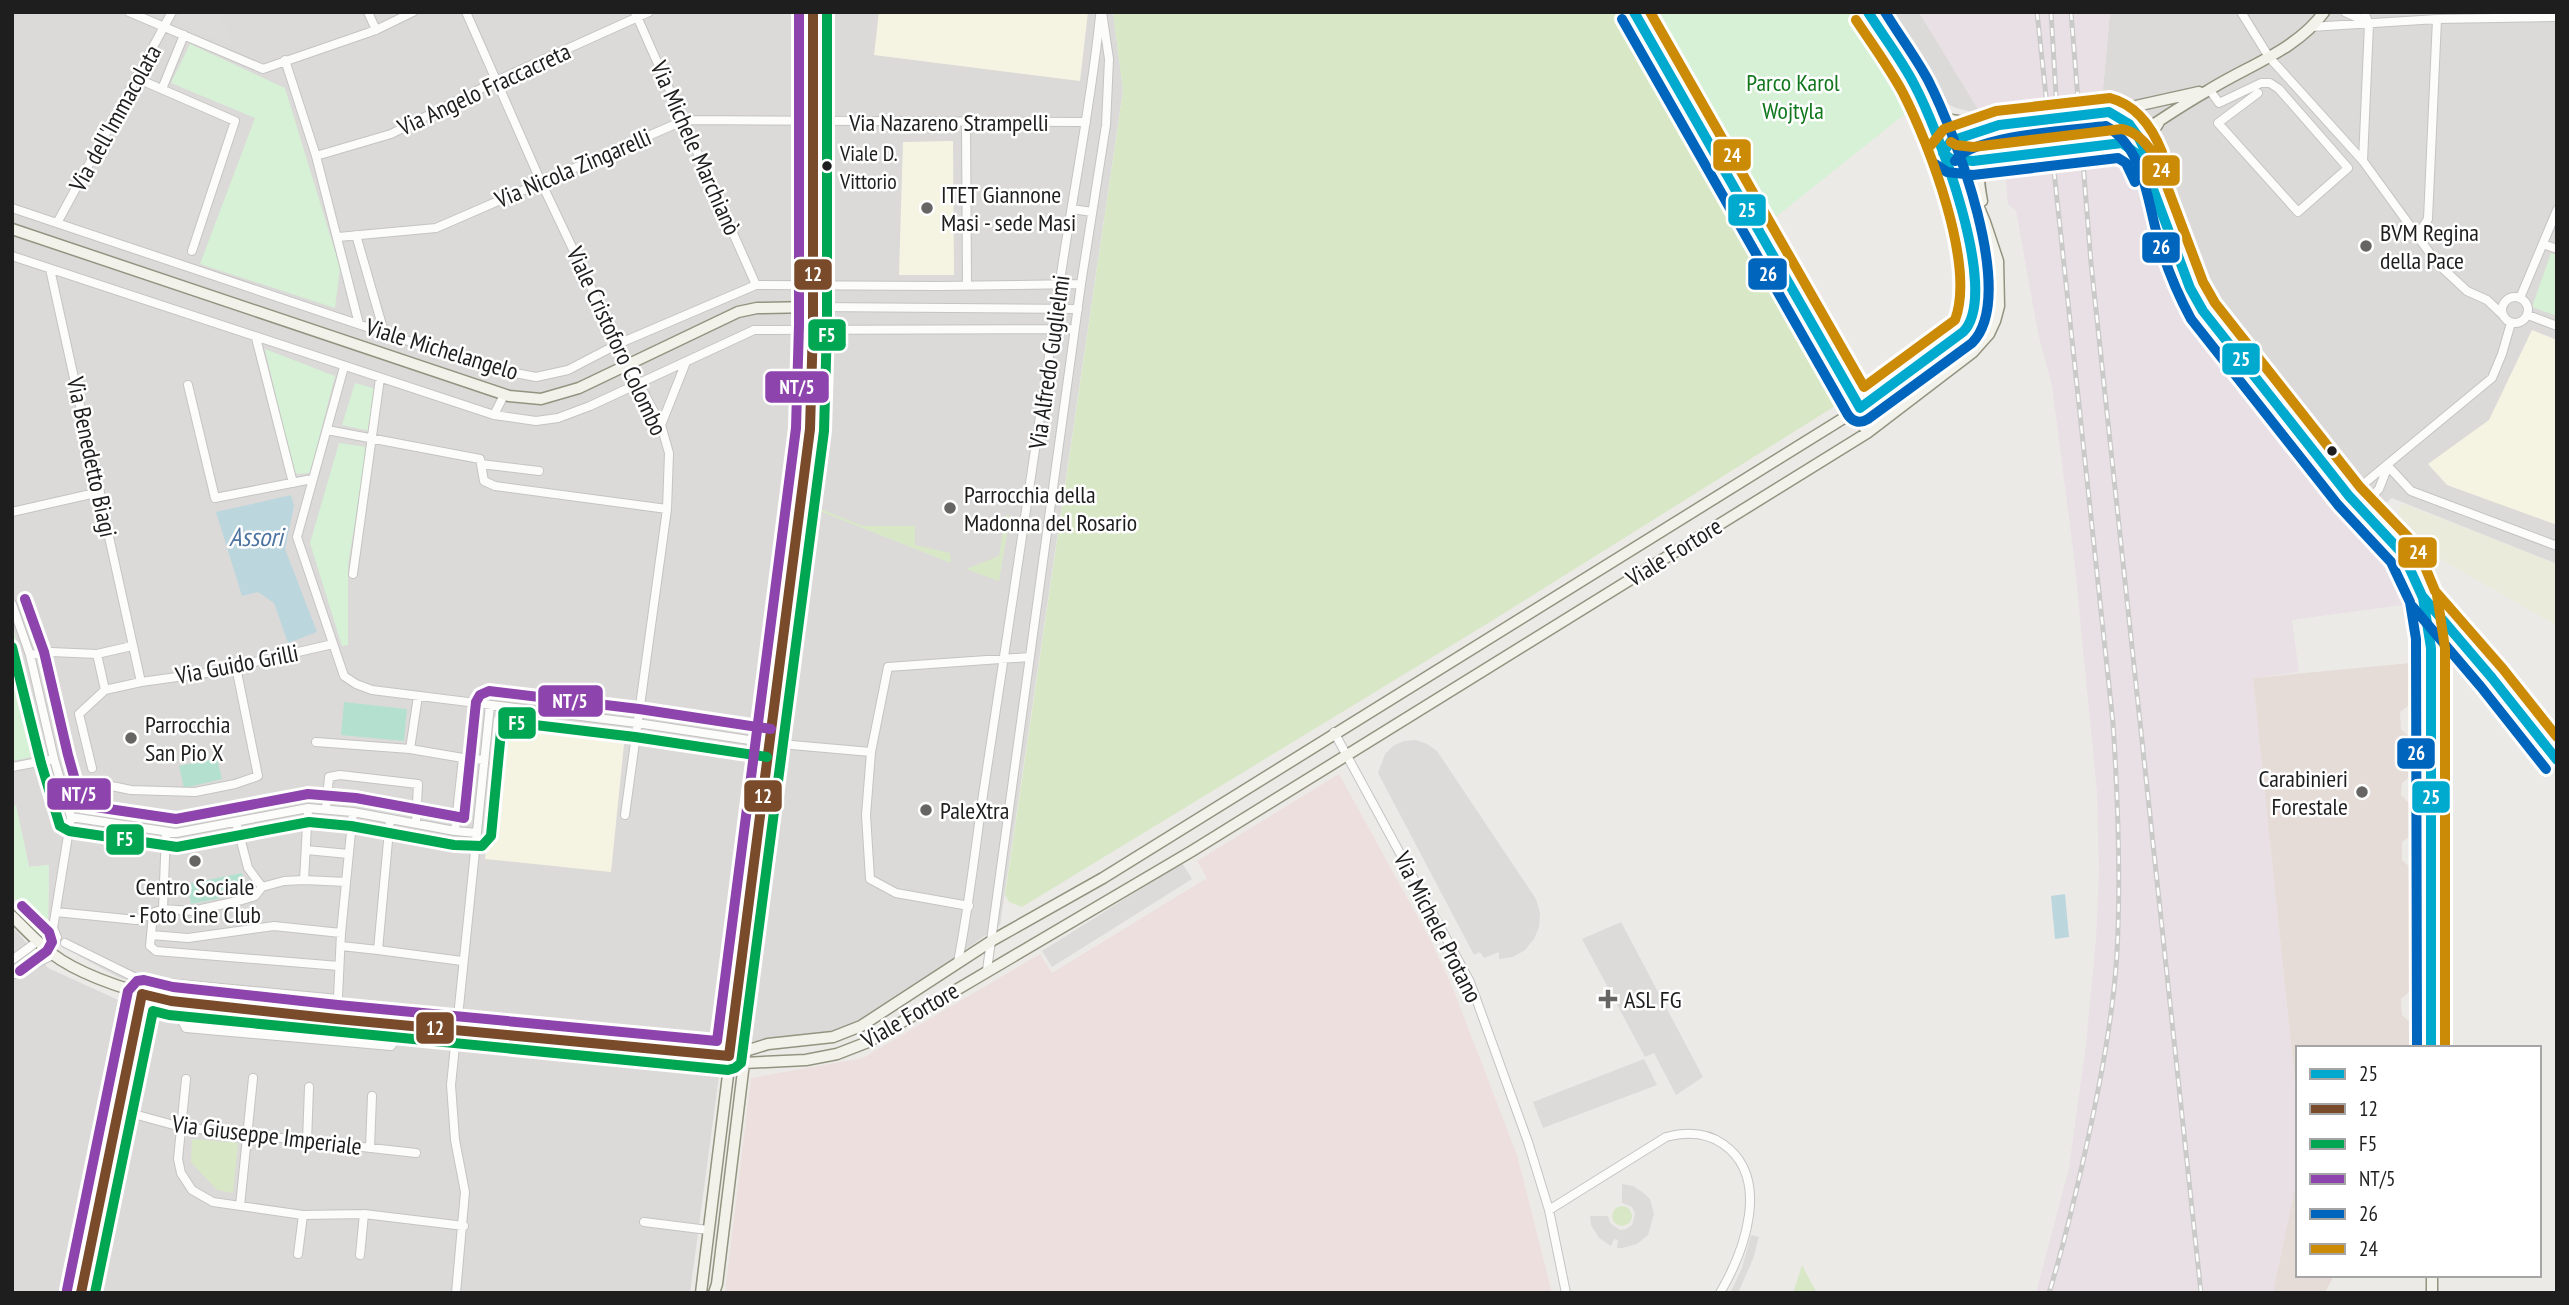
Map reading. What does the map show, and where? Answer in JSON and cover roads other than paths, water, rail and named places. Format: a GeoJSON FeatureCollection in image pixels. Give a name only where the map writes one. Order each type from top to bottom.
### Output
{"type":"FeatureCollection","features":[{"type":"Feature","properties":{"kind":"main road"},"geometry":{"type":"LineString","coordinates":[[701,1293],[810,429],[814,330],[811,121],[813,12]]}},
{"type":"Feature","properties":{"kind":"main road"},"geometry":{"type":"LineString","coordinates":[[1634,12],[1860,408],[1861,420],[1867,433]]}},
{"type":"Feature","properties":{"kind":"main road"},"geometry":{"type":"LineString","coordinates":[[1868,12],[1915,86]]}},
{"type":"Feature","properties":{"kind":"main road"},"geometry":{"type":"LineString","coordinates":[[2324,12],[2311,27],[2269,57],[2208,89],[2138,135],[2120,143],[2141,159],[2190,288],[2203,311],[2349,496],[2403,554],[2423,598],[2431,648],[2431,1046]]}},
{"type":"Feature","properties":{"kind":"main road","name":"Viale Fortore"},"geometry":{"type":"LineString","coordinates":[[729,1056],[744,1063],[806,1060],[856,1048],[888,1031],[1192,851],[1346,753],[1867,433],[1972,352],[1989,334],[1999,306],[1998,261],[1985,222],[1951,141],[1936,112],[1915,86]]}},
{"type":"Feature","properties":{"kind":"main road","name":"Viale Fortore"},"geometry":{"type":"LineString","coordinates":[[729,1056],[768,1044],[833,1037],[861,1026],[993,940],[1181,830],[1860,408],[1945,345],[1967,327],[1975,313],[1975,271],[1967,232],[1943,153],[1915,86]]}},
{"type":"Feature","properties":{"kind":"main road"},"geometry":{"type":"LineString","coordinates":[[2159,183],[2138,135],[2120,116],[2106,112],[2208,89]]}},
{"type":"Feature","properties":{"kind":"main road"},"geometry":{"type":"LineString","coordinates":[[1936,112],[1951,120],[1977,126],[1999,125],[1951,141],[1943,153],[1960,160],[2002,158],[1980,171],[1978,181],[1985,222]]}},
{"type":"Feature","properties":{"kind":"main road"},"geometry":{"type":"LineString","coordinates":[[2162,118],[2156,126],[2153,141],[2159,183],[2171,233]]}},
{"type":"Feature","properties":{"kind":"main road","name":"Viale Michelangelo"},"geometry":{"type":"LineString","coordinates":[[12,229],[504,395],[541,399],[579,388],[738,312],[757,308],[814,307]]}},
{"type":"Feature","properties":{"kind":"main road"},"geometry":{"type":"LineString","coordinates":[[2423,598],[2492,678],[2557,760]]}},
{"type":"Feature","properties":{"kind":"main road"},"geometry":{"type":"LineString","coordinates":[[1181,830],[1192,851]]}},
{"type":"Feature","properties":{"kind":"main road"},"geometry":{"type":"LineString","coordinates":[[12,916],[53,955],[96,978],[171,1001],[729,1056]]}},
{"type":"Feature","properties":{"kind":"main road"},"geometry":{"type":"LineString","coordinates":[[716,1290],[744,1063]]}},
{"type":"Feature","properties":{"kind":"street"},"geometry":{"type":"LineString","coordinates":[[129,12],[263,69],[376,30],[413,12]]}},
{"type":"Feature","properties":{"kind":"street","name":"Via dell'Immacolata"},"geometry":{"type":"LineString","coordinates":[[57,223],[172,12]]}},
{"type":"Feature","properties":{"kind":"street"},"geometry":{"type":"LineString","coordinates":[[368,12],[376,30]]}},
{"type":"Feature","properties":{"kind":"street","name":"Viale Cristoforo Colombo"},"geometry":{"type":"LineString","coordinates":[[466,12],[541,182],[618,344],[661,425],[669,453],[667,509],[625,815]]}},
{"type":"Feature","properties":{"kind":"street","name":"Via Angelo Fraccacreta"},"geometry":{"type":"LineString","coordinates":[[316,156],[390,134],[496,81],[637,15],[649,12]]}},
{"type":"Feature","properties":{"kind":"street","name":"Via Alfredo Guglielmi"},"geometry":{"type":"LineString","coordinates":[[958,962],[969,906],[1101,12]]}},
{"type":"Feature","properties":{"kind":"street","name":"Via Alfredo Guglielmi"},"geometry":{"type":"LineString","coordinates":[[987,970],[1077,309],[1106,125],[1109,59],[1101,12]]}},
{"type":"Feature","properties":{"kind":"street"},"geometry":{"type":"LineString","coordinates":[[2241,12],[2269,57],[2362,161],[2437,263],[2467,291],[2487,300],[2511,323]]}},
{"type":"Feature","properties":{"kind":"street"},"geometry":{"type":"LineString","coordinates":[[2345,12],[2370,24]]}},
{"type":"Feature","properties":{"kind":"street"},"geometry":{"type":"LineString","coordinates":[[2362,161],[2370,24],[2364,12]]}},
{"type":"Feature","properties":{"kind":"street","name":"Via Michele Marchianò"},"geometry":{"type":"LineString","coordinates":[[637,15],[756,285]]}},
{"type":"Feature","properties":{"kind":"street"},"geometry":{"type":"LineString","coordinates":[[2311,27],[2437,19],[2557,17]]}},
{"type":"Feature","properties":{"kind":"street"},"geometry":{"type":"LineString","coordinates":[[2417,236],[2428,219],[2437,19]]}},
{"type":"Feature","properties":{"kind":"street"},"geometry":{"type":"LineString","coordinates":[[162,89],[184,35]]}},
{"type":"Feature","properties":{"kind":"street"},"geometry":{"type":"LineString","coordinates":[[285,60],[316,156],[359,324]]}},
{"type":"Feature","properties":{"kind":"street"},"geometry":{"type":"LineString","coordinates":[[135,78],[235,121],[191,251]]}},
{"type":"Feature","properties":{"kind":"street"},"geometry":{"type":"LineString","coordinates":[[2208,89],[2219,103],[2261,83],[2270,83],[2280,89],[2348,168],[2298,212],[2218,123],[2258,93]]}},
{"type":"Feature","properties":{"kind":"street","name":"Via Nicola Zingarelli"},"geometry":{"type":"LineString","coordinates":[[338,237],[436,228],[685,120],[811,121]]}},
{"type":"Feature","properties":{"kind":"street","name":"Via Nazareno Strampelli"},"geometry":{"type":"LineString","coordinates":[[811,121],[1086,122]]}},
{"type":"Feature","properties":{"kind":"street"},"geometry":{"type":"LineString","coordinates":[[967,122],[967,285]]}},
{"type":"Feature","properties":{"kind":"street","name":"Viale Michelangelo"},"geometry":{"type":"LineString","coordinates":[[12,208],[489,368],[536,377],[568,370],[618,344],[756,285],[1081,284]]}},
{"type":"Feature","properties":{"kind":"street"},"geometry":{"type":"LineString","coordinates":[[1072,209],[1092,212]]}},
{"type":"Feature","properties":{"kind":"street"},"geometry":{"type":"LineString","coordinates":[[2520,298],[2557,210]]}},
{"type":"Feature","properties":{"kind":"street"},"geometry":{"type":"LineString","coordinates":[[356,235],[384,332]]}},
{"type":"Feature","properties":{"kind":"street"},"geometry":{"type":"LineString","coordinates":[[2543,244],[2557,249]]}},
{"type":"Feature","properties":{"kind":"street","name":"Viale Michelangelo"},"geometry":{"type":"LineString","coordinates":[[12,256],[494,415],[536,421],[558,418],[754,330],[1075,330]]}},
{"type":"Feature","properties":{"kind":"street","name":"Via Benedetto Biagi"},"geometry":{"type":"LineString","coordinates":[[50,269],[141,682]]}},
{"type":"Feature","properties":{"kind":"street"},"geometry":{"type":"LineString","coordinates":[[2487,300],[2520,298]]}},
{"type":"Feature","properties":{"kind":"street"},"geometry":{"type":"LineString","coordinates":[[2511,323],[2521,322],[2528,315],[2528,306],[2520,298]]}},
{"type":"Feature","properties":{"kind":"street"},"geometry":{"type":"LineString","coordinates":[[2503,315],[2502,308],[2509,299]]}},
{"type":"Feature","properties":{"kind":"street","name":"Viale Michelangelo"},"geometry":{"type":"LineString","coordinates":[[814,307],[1077,309]]}},
{"type":"Feature","properties":{"kind":"street"},"geometry":{"type":"LineString","coordinates":[[2528,315],[2557,326]]}},
{"type":"Feature","properties":{"kind":"street"},"geometry":{"type":"LineString","coordinates":[[2349,496],[2492,378],[2511,323]]}},
{"type":"Feature","properties":{"kind":"street"},"geometry":{"type":"LineString","coordinates":[[256,338],[293,483]]}},
{"type":"Feature","properties":{"kind":"street"},"geometry":{"type":"LineString","coordinates":[[661,425],[686,362]]}},
{"type":"Feature","properties":{"kind":"street"},"geometry":{"type":"LineString","coordinates":[[344,366],[297,537],[344,676],[372,690],[637,723],[769,743],[871,752]]}},
{"type":"Feature","properties":{"kind":"street"},"geometry":{"type":"LineString","coordinates":[[353,573],[380,378]]}},
{"type":"Feature","properties":{"kind":"street"},"geometry":{"type":"LineString","coordinates":[[188,385],[215,498],[312,479]]}},
{"type":"Feature","properties":{"kind":"street"},"geometry":{"type":"LineString","coordinates":[[494,415],[504,395]]}},
{"type":"Feature","properties":{"kind":"street"},"geometry":{"type":"LineString","coordinates":[[327,430],[480,459],[484,481],[495,486],[667,509]]}},
{"type":"Feature","properties":{"kind":"street"},"geometry":{"type":"LineString","coordinates":[[481,464],[538,471]]}},
{"type":"Feature","properties":{"kind":"street"},"geometry":{"type":"LineString","coordinates":[[2361,508],[2379,489],[2388,466]]}},
{"type":"Feature","properties":{"kind":"street"},"geometry":{"type":"LineString","coordinates":[[2388,466],[2411,491],[2557,546]]}},
{"type":"Feature","properties":{"kind":"street"},"geometry":{"type":"LineString","coordinates":[[12,512],[100,492]]}},
{"type":"Feature","properties":{"kind":"street"},"geometry":{"type":"LineString","coordinates":[[12,604],[30,654],[54,759],[71,817],[53,928],[57,937]]}},
{"type":"Feature","properties":{"kind":"street","name":"Via Guido Grilli"},"geometry":{"type":"LineString","coordinates":[[105,690],[236,667],[333,644]]}},
{"type":"Feature","properties":{"kind":"street"},"geometry":{"type":"LineString","coordinates":[[30,654],[97,654],[131,646]]}},
{"type":"Feature","properties":{"kind":"street"},"geometry":{"type":"LineString","coordinates":[[92,768],[79,714],[105,690],[97,654]]}},
{"type":"Feature","properties":{"kind":"street"},"geometry":{"type":"LineString","coordinates":[[969,906],[895,893],[870,879],[866,815],[871,752],[888,667],[1030,657]]}},
{"type":"Feature","properties":{"kind":"street"},"geometry":{"type":"LineString","coordinates":[[61,785],[86,781],[131,790],[195,792],[258,776],[236,667]]}},
{"type":"Feature","properties":{"kind":"street"},"geometry":{"type":"LineString","coordinates":[[410,749],[418,696]]}},
{"type":"Feature","properties":{"kind":"street"},"geometry":{"type":"LineString","coordinates":[[456,1293],[465,1192],[455,1140],[451,1084],[490,705]]}},
{"type":"Feature","properties":{"kind":"street","name":"Via Michele Protano"},"geometry":{"type":"LineString","coordinates":[[1334,733],[1470,982],[1528,1142],[1549,1210],[1566,1293]]}},
{"type":"Feature","properties":{"kind":"street"},"geometry":{"type":"LineString","coordinates":[[316,742],[410,749],[484,760]]}},
{"type":"Feature","properties":{"kind":"street"},"geometry":{"type":"LineString","coordinates":[[455,831],[463,758]]}},
{"type":"Feature","properties":{"kind":"street"},"geometry":{"type":"LineString","coordinates":[[12,767],[54,759]]}},
{"type":"Feature","properties":{"kind":"street"},"geometry":{"type":"LineString","coordinates":[[326,809],[329,778],[340,775],[418,785],[416,824]]}},
{"type":"Feature","properties":{"kind":"street"},"geometry":{"type":"LineString","coordinates":[[71,817],[176,833],[308,808],[354,812],[477,833]]}},
{"type":"Feature","properties":{"kind":"street"},"geometry":{"type":"LineString","coordinates":[[304,880],[308,808]]}},
{"type":"Feature","properties":{"kind":"street"},"geometry":{"type":"LineString","coordinates":[[337,1019],[341,933],[354,812]]}},
{"type":"Feature","properties":{"kind":"street"},"geometry":{"type":"LineString","coordinates":[[378,950],[390,819]]}},
{"type":"Feature","properties":{"kind":"street"},"geometry":{"type":"LineString","coordinates":[[236,822],[248,869],[262,887]]}},
{"type":"Feature","properties":{"kind":"street"},"geometry":{"type":"LineString","coordinates":[[163,909],[166,832]]}},
{"type":"Feature","properties":{"kind":"street"},"geometry":{"type":"LineString","coordinates":[[306,850],[349,854]]}},
{"type":"Feature","properties":{"kind":"street"},"geometry":{"type":"LineString","coordinates":[[56,912],[136,920],[163,909],[192,911],[242,900],[255,896],[262,887],[304,880],[346,882]]}},
{"type":"Feature","properties":{"kind":"street"},"geometry":{"type":"LineString","coordinates":[[153,914],[150,946],[156,951],[339,967]]}},
{"type":"Feature","properties":{"kind":"street"},"geometry":{"type":"LineString","coordinates":[[151,935],[188,937],[274,926],[341,933]]}},
{"type":"Feature","properties":{"kind":"street"},"geometry":{"type":"LineString","coordinates":[[12,960],[38,941]]}},
{"type":"Feature","properties":{"kind":"street"},"geometry":{"type":"LineString","coordinates":[[65,943],[137,980],[338,999]]}},
{"type":"Feature","properties":{"kind":"street"},"geometry":{"type":"LineString","coordinates":[[341,946],[462,961]]}},
{"type":"Feature","properties":{"kind":"street"},"geometry":{"type":"LineString","coordinates":[[12,975],[53,955]]}},
{"type":"Feature","properties":{"kind":"street"},"geometry":{"type":"LineString","coordinates":[[81,1293],[142,994],[137,980]]}},
{"type":"Feature","properties":{"kind":"street"},"geometry":{"type":"LineString","coordinates":[[171,1001],[186,1028],[391,1046],[406,1026]]}},
{"type":"Feature","properties":{"kind":"street"},"geometry":{"type":"LineString","coordinates":[[240,1206],[253,1077]]}},
{"type":"Feature","properties":{"kind":"street"},"geometry":{"type":"LineString","coordinates":[[186,1079],[178,1158],[181,1173],[192,1190],[213,1202],[303,1215],[364,1214],[464,1226]]}},
{"type":"Feature","properties":{"kind":"street"},"geometry":{"type":"LineString","coordinates":[[307,1142],[309,1087]]}},
{"type":"Feature","properties":{"kind":"street"},"geometry":{"type":"LineString","coordinates":[[370,1148],[372,1096]]}},
{"type":"Feature","properties":{"kind":"street","name":"Via Giuseppe Imperiale"},"geometry":{"type":"LineString","coordinates":[[119,1110],[181,1127],[416,1153]]}},
{"type":"Feature","properties":{"kind":"street"},"geometry":{"type":"LineString","coordinates":[[1549,1210],[1666,1138],[1684,1134],[1712,1137],[1730,1149],[1737,1158],[1744,1170],[1750,1196],[1742,1244],[1720,1293]]}},
{"type":"Feature","properties":{"kind":"street"},"geometry":{"type":"LineString","coordinates":[[360,1255],[364,1214]]}},
{"type":"Feature","properties":{"kind":"street"},"geometry":{"type":"LineString","coordinates":[[298,1254],[303,1215]]}},
{"type":"Feature","properties":{"kind":"street"},"geometry":{"type":"LineString","coordinates":[[644,1222],[708,1230]]}},
{"type":"Feature","properties":{"kind":"water","name":"Assori"},"geometry":{"type":"Polygon","coordinates":[[[291,495],[294,506],[285,549],[317,632],[288,643],[274,603],[258,592],[242,596],[216,512],[291,495]]]}},
{"type":"Feature","properties":{"kind":"water"},"geometry":{"type":"Polygon","coordinates":[[[2065,894],[2069,937],[2055,939],[2051,896],[2065,894]]]}},
{"type":"Feature","properties":{"kind":"tunnel"},"geometry":{"type":"LineString","coordinates":[[1999,125],[2104,112]]}},
{"type":"Feature","properties":{"kind":"tunnel"},"geometry":{"type":"LineString","coordinates":[[2002,158],[2119,143]]}},
{"type":"Feature","properties":{"kind":"railway"},"geometry":{"type":"LineString","coordinates":[[2037,12],[2113,723],[2119,866],[2117,953],[2105,1051],[2078,1185],[2049,1293]]}},
{"type":"Feature","properties":{"kind":"railway"},"geometry":{"type":"LineString","coordinates":[[2051,12],[2058,128]]}},
{"type":"Feature","properties":{"kind":"railway"},"geometry":{"type":"LineString","coordinates":[[2071,12],[2091,263],[2201,1293]]}},
{"type":"Feature","properties":{"kind":"place","name":"Viale D. Vittorio"},"geometry":{"type":"Point","coordinates":[827,166]}},
{"type":"Feature","properties":{"kind":"place","name":"ITET Giannone Masi - sede Masi"},"geometry":{"type":"Point","coordinates":[927,208]}},
{"type":"Feature","properties":{"kind":"place","name":"BVM Regina della Pace"},"geometry":{"type":"Point","coordinates":[2366,246]}},
{"type":"Feature","properties":{"kind":"place","name":"Parrocchia della Madonna del Rosario"},"geometry":{"type":"Point","coordinates":[950,508]}},
{"type":"Feature","properties":{"kind":"place","name":"Parrocchia San Pio X"},"geometry":{"type":"Point","coordinates":[131,738]}},
{"type":"Feature","properties":{"kind":"place","name":"Carabinieri Forestale"},"geometry":{"type":"Point","coordinates":[2362,792]}},
{"type":"Feature","properties":{"kind":"place","name":"PaleXtra"},"geometry":{"type":"Point","coordinates":[926,810]}},
{"type":"Feature","properties":{"kind":"place","name":"Centro Sociale - Foto Cine Club"},"geometry":{"type":"Point","coordinates":[195,861]}},
{"type":"Feature","properties":{"kind":"place","name":"ASL FG"},"geometry":{"type":"Point","coordinates":[1608,999]}},
{"type":"Feature","properties":{"kind":"park label","name":"Parco Karol Wojtyla"},"geometry":{"type":"Point","coordinates":[1793,96]}}]}
